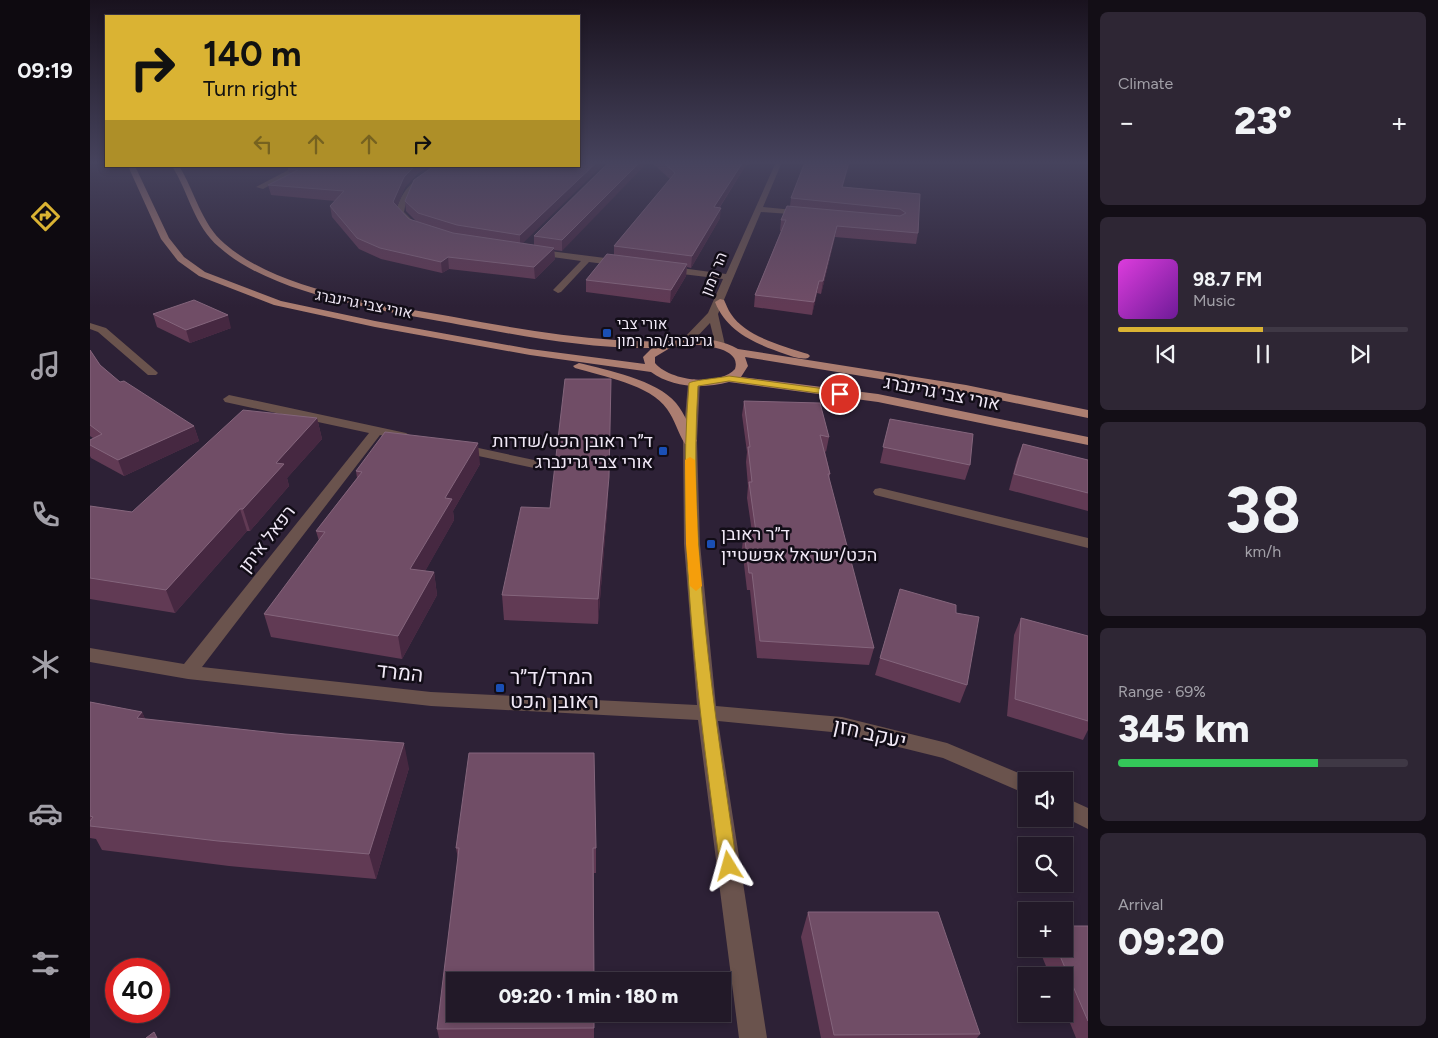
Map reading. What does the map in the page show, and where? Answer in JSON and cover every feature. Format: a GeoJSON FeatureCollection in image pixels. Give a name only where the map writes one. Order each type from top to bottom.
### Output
{"type":"FeatureCollection","features":[{"type":"Feature","properties":{"kind":"main road","name":"אורי צבי גרינברג"},"geometry":{"type":"LineString","coordinates":[[152,210],[165,239],[181,259],[202,274],[278,303],[375,324],[530,352],[653,369],[670,378],[694,383],[729,379],[878,398],[1011,424],[1088,442]]}},
{"type":"Feature","properties":{"kind":"main road","name":"אורי צבי גרינברג"},"geometry":{"type":"LineString","coordinates":[[197,210],[206,230],[224,247],[268,274],[329,295],[419,314],[494,327],[618,344],[667,344],[688,341],[720,345],[735,352],[966,389],[1088,414]]}},
{"type":"Feature","properties":{"kind":"main road"},"geometry":{"type":"LineString","coordinates":[[720,302],[728,318],[740,329],[789,351],[841,369]]}},
{"type":"Feature","properties":{"kind":"main road"},"geometry":{"type":"LineString","coordinates":[[653,369],[650,362],[651,355],[657,348],[667,344]]}},
{"type":"Feature","properties":{"kind":"main road"},"geometry":{"type":"LineString","coordinates":[[530,352],[623,379],[650,390],[670,403],[690,441]]}},
{"type":"Feature","properties":{"kind":"main road"},"geometry":{"type":"LineString","coordinates":[[729,379],[736,374],[743,363],[735,352]]}},
{"type":"Feature","properties":{"kind":"street"},"geometry":{"type":"LineString","coordinates":[[400,210],[400,213],[415,227],[424,230]]}},
{"type":"Feature","properties":{"kind":"street","name":"הר רמון"},"geometry":{"type":"LineString","coordinates":[[688,341],[714,314],[757,210]]}},
{"type":"Feature","properties":{"kind":"street"},"geometry":{"type":"LineString","coordinates":[[774,210],[814,214]]}},
{"type":"Feature","properties":{"kind":"street"},"geometry":{"type":"LineString","coordinates":[[523,251],[634,265]]}},
{"type":"Feature","properties":{"kind":"street"},"geometry":{"type":"LineString","coordinates":[[558,290],[587,259]]}},
{"type":"Feature","properties":{"kind":"street"},"geometry":{"type":"LineString","coordinates":[[653,268],[729,277]]}},
{"type":"Feature","properties":{"kind":"street","name":"הר רמון"},"geometry":{"type":"LineString","coordinates":[[714,314],[720,345]]}},
{"type":"Feature","properties":{"kind":"street"},"geometry":{"type":"LineString","coordinates":[[90,326],[102,330],[152,373]]}},
{"type":"Feature","properties":{"kind":"street"},"geometry":{"type":"LineString","coordinates":[[694,383],[690,441],[692,544],[707,714],[753,1038]]}},
{"type":"Feature","properties":{"kind":"street"},"geometry":{"type":"LineString","coordinates":[[229,399],[416,439]]}},
{"type":"Feature","properties":{"kind":"street","name":"רפאל איתן"},"geometry":{"type":"LineString","coordinates":[[188,672],[377,431]]}},
{"type":"Feature","properties":{"kind":"street"},"geometry":{"type":"LineString","coordinates":[[446,445],[534,464]]}},
{"type":"Feature","properties":{"kind":"street"},"geometry":{"type":"LineString","coordinates":[[880,492],[1088,543]]}},
{"type":"Feature","properties":{"kind":"street","name":"המרד"},"geometry":{"type":"LineString","coordinates":[[90,654],[188,672],[431,699],[707,714]]}},
{"type":"Feature","properties":{"kind":"street","name":"יעקב חזן"},"geometry":{"type":"LineString","coordinates":[[707,714],[748,715],[842,725],[947,751],[1018,782]]}},
{"type":"Feature","properties":{"kind":"street"},"geometry":{"type":"LineString","coordinates":[[1073,810],[1087,817]]}},
{"type":"Feature","properties":{"kind":"building"},"geometry":{"type":"Polygon","coordinates":[[[334,210],[401,210],[409,219],[453,233],[554,248],[534,267],[448,257],[441,262],[380,248],[357,238],[334,210]]]}},
{"type":"Feature","properties":{"kind":"building"},"geometry":{"type":"Polygon","coordinates":[[[415,210],[546,210],[520,235],[457,225],[418,213],[415,210]]]}},
{"type":"Feature","properties":{"kind":"building"},"geometry":{"type":"Polygon","coordinates":[[[560,210],[592,210],[562,240],[534,236],[560,210]]]}},
{"type":"Feature","properties":{"kind":"building"},"geometry":{"type":"Polygon","coordinates":[[[644,210],[720,210],[692,256],[614,246],[644,210]]]}},
{"type":"Feature","properties":{"kind":"building"},"geometry":{"type":"Polygon","coordinates":[[[785,210],[837,210],[900,216],[906,213],[902,210],[919,210],[918,233],[837,226],[823,281],[819,281],[814,302],[755,295],[786,220],[781,220],[785,210]]]}},
{"type":"Feature","properties":{"kind":"building"},"geometry":{"type":"Polygon","coordinates":[[[607,254],[687,264],[671,290],[586,280],[607,254]]]}},
{"type":"Feature","properties":{"kind":"building"},"geometry":{"type":"Polygon","coordinates":[[[194,300],[228,315],[186,330],[153,314],[194,300]]]}},
{"type":"Feature","properties":{"kind":"building"},"geometry":{"type":"Polygon","coordinates":[[[90,350],[100,365],[120,382],[124,381],[194,426],[118,460],[90,445],[90,440],[102,434],[90,425],[90,350]]]}},
{"type":"Feature","properties":{"kind":"building"},"geometry":{"type":"Polygon","coordinates":[[[565,379],[611,379],[609,477],[598,599],[502,595],[521,507],[550,508],[565,379]]]}},
{"type":"Feature","properties":{"kind":"building"},"geometry":{"type":"Polygon","coordinates":[[[744,401],[820,403],[829,437],[820,435],[830,474],[828,474],[874,648],[760,641],[752,573],[749,573],[744,532],[756,532],[749,482],[752,482],[748,447],[750,447],[744,401]]]}},
{"type":"Feature","properties":{"kind":"building"},"geometry":{"type":"Polygon","coordinates":[[[243,410],[317,418],[276,463],[284,464],[166,590],[90,578],[90,506],[132,512],[243,410]]]}},
{"type":"Feature","properties":{"kind":"building"},"geometry":{"type":"Polygon","coordinates":[[[890,419],[973,434],[970,465],[883,447],[890,419]]]}},
{"type":"Feature","properties":{"kind":"building"},"geometry":{"type":"Polygon","coordinates":[[[385,432],[478,443],[445,498],[452,499],[410,569],[434,572],[398,636],[264,614],[325,532],[316,531],[362,472],[356,471],[385,432]]]}},
{"type":"Feature","properties":{"kind":"building"},"geometry":{"type":"Polygon","coordinates":[[[1023,444],[1088,460],[1088,493],[1014,474],[1023,444]]]}},
{"type":"Feature","properties":{"kind":"building"},"geometry":{"type":"Polygon","coordinates":[[[900,589],[956,605],[956,613],[979,617],[967,685],[880,658],[900,589]]]}},
{"type":"Feature","properties":{"kind":"building"},"geometry":{"type":"Polygon","coordinates":[[[1021,618],[1088,636],[1088,721],[1015,699],[1021,618]]]}},
{"type":"Feature","properties":{"kind":"building"},"geometry":{"type":"Polygon","coordinates":[[[90,702],[142,712],[137,718],[285,734],[404,743],[369,854],[218,841],[90,826],[90,821],[93,817],[90,816],[90,702]]]}},
{"type":"Feature","properties":{"kind":"building"},"geometry":{"type":"Polygon","coordinates":[[[469,753],[594,753],[596,848],[593,848],[594,972],[446,972],[446,1022],[594,1022],[594,1028],[437,1029],[459,848],[456,848],[469,753]]]}},
{"type":"Feature","properties":{"kind":"building"},"geometry":{"type":"Polygon","coordinates":[[[808,912],[938,912],[980,1034],[834,1035],[808,912]]]}},
{"type":"Feature","properties":{"kind":"building"},"geometry":{"type":"Polygon","coordinates":[[[1073,926],[1088,926],[1088,1021],[1073,986],[1073,967],[1065,967],[1060,957],[1073,957],[1073,926]]]}},
{"type":"Feature","properties":{"kind":"building"},"geometry":{"type":"Polygon","coordinates":[[[154,1032],[157,1038],[146,1038],[154,1032]]]}},
{"type":"Feature","properties":{"kind":"slow traffic"},"geometry":{"type":"LineString","coordinates":[[690,460],[692,544],[696,586]]}},
{"type":"Feature","properties":{"kind":"place","name":"אורי צבי גרינברג/הר רמון"},"geometry":{"type":"Point","coordinates":[607,333]}},
{"type":"Feature","properties":{"kind":"place","name":"ד״ר ראובן הכט/שדרות אורי צבי גרינברג"},"geometry":{"type":"Point","coordinates":[663,451]}},
{"type":"Feature","properties":{"kind":"place","name":"ד״ר ראובן הכט/ישראל אפשטיין"},"geometry":{"type":"Point","coordinates":[711,544]}},
{"type":"Feature","properties":{"kind":"place","name":"המרד/ד״ר ראובן הכט"},"geometry":{"type":"Point","coordinates":[500,688]}},
{"type":"Feature","properties":{"kind":"route"},"geometry":{"type":"LineString","coordinates":[[729,866],[707,714],[692,544],[690,441],[694,383],[718,382],[729,379],[840,394]]}}]}
